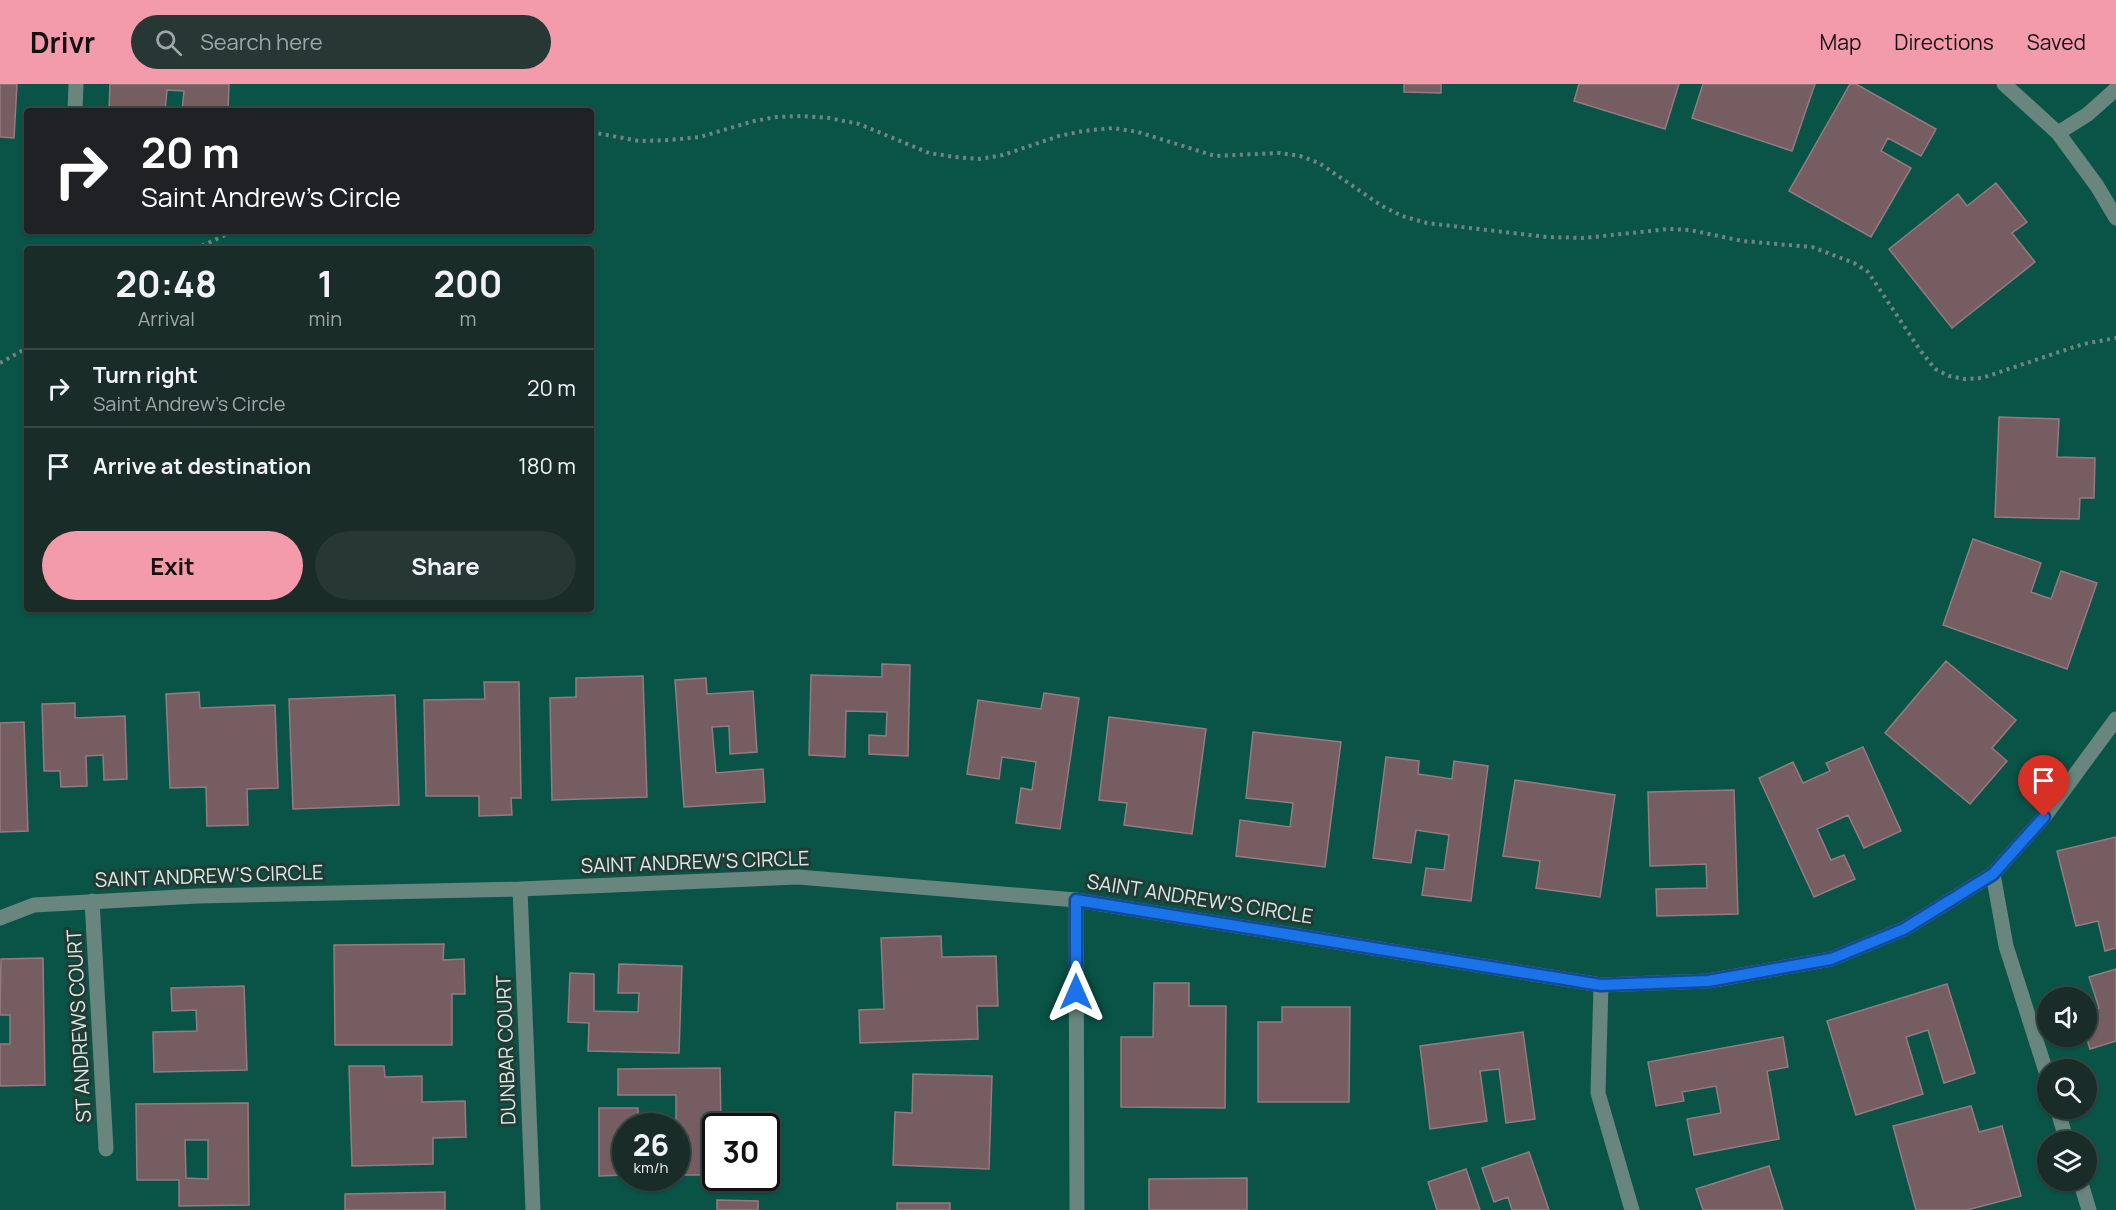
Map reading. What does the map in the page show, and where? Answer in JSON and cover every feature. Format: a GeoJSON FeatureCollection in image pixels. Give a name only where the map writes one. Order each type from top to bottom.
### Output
{"type":"FeatureCollection","features":[{"type":"Feature","properties":{"kind":"street"},"geometry":{"type":"LineString","coordinates":[[75,108],[76,84]]}},
{"type":"Feature","properties":{"kind":"street"},"geometry":{"type":"LineString","coordinates":[[2004,84],[2058,133],[2097,186],[2116,218]]}},
{"type":"Feature","properties":{"kind":"street"},"geometry":{"type":"LineString","coordinates":[[2058,133],[2088,114],[2116,89]]}},
{"type":"Feature","properties":{"kind":"street","name":"SAINT ANDREW'S CIRCLE"},"geometry":{"type":"LineString","coordinates":[[0,918],[34,905],[92,901],[198,896],[520,889],[798,877],[1076,900],[1601,985],[1708,981],[1831,959],[1904,929],[1993,874],[2044,817],[2116,719]]}},
{"type":"Feature","properties":{"kind":"street"},"geometry":{"type":"LineString","coordinates":[[1993,874],[2006,946],[2042,1059]]}},
{"type":"Feature","properties":{"kind":"street","name":"DUNBAR COURT"},"geometry":{"type":"LineString","coordinates":[[520,889],[533,1210]]}},
{"type":"Feature","properties":{"kind":"street"},"geometry":{"type":"LineString","coordinates":[[1076,900],[1077,1210]]}},
{"type":"Feature","properties":{"kind":"street","name":"ST ANDREWS COURT"},"geometry":{"type":"LineString","coordinates":[[92,901],[106,1149]]}},
{"type":"Feature","properties":{"kind":"street"},"geometry":{"type":"LineString","coordinates":[[1601,985],[1598,1093],[1632,1210]]}},
{"type":"Feature","properties":{"kind":"street"},"geometry":{"type":"LineString","coordinates":[[2083,1191],[2089,1210]]}},
{"type":"Feature","properties":{"kind":"path"},"geometry":{"type":"LineString","coordinates":[[594,133],[639,141],[669,140],[700,137],[776,117],[802,116],[829,118],[858,124],[929,153],[981,159],[1003,155],[1059,136],[1083,131],[1113,128],[1130,130],[1215,156],[1280,153],[1300,156],[1319,163],[1382,206],[1402,216],[1427,223],[1547,237],[1584,238],[1668,228],[1690,230],[1742,241],[1812,247],[1854,263],[1868,272],[1920,350],[1935,369],[1949,376],[1964,379],[1982,378],[2083,344],[2116,338]]}},
{"type":"Feature","properties":{"kind":"path"},"geometry":{"type":"LineString","coordinates":[[202,246],[228,234]]}},
{"type":"Feature","properties":{"kind":"path"},"geometry":{"type":"LineString","coordinates":[[0,363],[24,350]]}},
{"type":"Feature","properties":{"kind":"green space"},"geometry":{"type":"Polygon","coordinates":[[[0,84],[2116,84],[2116,1210],[0,1210],[0,84]]]}},
{"type":"Feature","properties":{"kind":"building"},"geometry":{"type":"Polygon","coordinates":[[[0,84],[17,84],[14,138],[0,137],[0,84]]]}},
{"type":"Feature","properties":{"kind":"building"},"geometry":{"type":"Polygon","coordinates":[[[110,84],[229,84],[228,108],[182,108],[184,91],[167,90],[165,108],[109,108],[110,84]]]}},
{"type":"Feature","properties":{"kind":"building"},"geometry":{"type":"Polygon","coordinates":[[[1404,84],[1441,84],[1441,93],[1404,92],[1404,84]]]}},
{"type":"Feature","properties":{"kind":"building"},"geometry":{"type":"Polygon","coordinates":[[[1579,84],[1679,84],[1665,129],[1574,101],[1579,84]]]}},
{"type":"Feature","properties":{"kind":"building"},"geometry":{"type":"Polygon","coordinates":[[[1703,84],[1815,84],[1792,151],[1692,118],[1703,84]]]}},
{"type":"Feature","properties":{"kind":"building"},"geometry":{"type":"Polygon","coordinates":[[[1850,84],[1856,84],[1936,129],[1921,156],[1888,138],[1881,151],[1911,168],[1871,237],[1789,191],[1850,84]]]}},
{"type":"Feature","properties":{"kind":"building"},"geometry":{"type":"Polygon","coordinates":[[[1996,183],[2027,222],[2012,233],[2035,262],[1952,328],[1889,249],[1958,194],[1967,206],[1996,183]]]}},
{"type":"Feature","properties":{"kind":"building"},"geometry":{"type":"Polygon","coordinates":[[[1999,417],[2059,419],[2057,457],[2095,458],[2094,498],[2080,498],[2079,519],[1995,517],[1999,417]]]}},
{"type":"Feature","properties":{"kind":"building"},"geometry":{"type":"Polygon","coordinates":[[[1973,539],[2041,563],[2031,592],[2051,599],[2061,571],[2097,583],[2067,669],[1943,625],[1973,539]]]}},
{"type":"Feature","properties":{"kind":"building"},"geometry":{"type":"Polygon","coordinates":[[[1946,661],[2016,720],[1992,748],[2007,761],[1970,804],[1885,733],[1946,661]]]}},
{"type":"Feature","properties":{"kind":"building"},"geometry":{"type":"Polygon","coordinates":[[[882,664],[910,665],[908,756],[869,754],[869,735],[886,736],[887,712],[846,711],[845,757],[809,755],[811,675],[882,677],[882,664]]]}},
{"type":"Feature","properties":{"kind":"building"},"geometry":{"type":"Polygon","coordinates":[[[643,676],[647,797],[552,800],[550,698],[576,697],[576,678],[643,676]]]}},
{"type":"Feature","properties":{"kind":"building"},"geometry":{"type":"Polygon","coordinates":[[[706,678],[707,694],[753,691],[757,752],[730,754],[729,726],[712,727],[716,773],[763,769],[765,802],[684,807],[675,680],[706,678]]]}},
{"type":"Feature","properties":{"kind":"building"},"geometry":{"type":"Polygon","coordinates":[[[484,682],[519,682],[521,798],[511,798],[512,815],[479,816],[479,796],[426,796],[424,700],[485,699],[484,682]]]}},
{"type":"Feature","properties":{"kind":"building"},"geometry":{"type":"Polygon","coordinates":[[[199,692],[200,708],[275,705],[278,788],[247,789],[248,825],[207,826],[206,787],[170,788],[166,694],[199,692]]]}},
{"type":"Feature","properties":{"kind":"building"},"geometry":{"type":"Polygon","coordinates":[[[1044,693],[1079,698],[1060,829],[1016,823],[1021,788],[1032,790],[1036,762],[1002,757],[999,779],[967,774],[978,700],[1041,709],[1044,693]]]}},
{"type":"Feature","properties":{"kind":"building"},"geometry":{"type":"Polygon","coordinates":[[[395,695],[399,805],[293,809],[289,699],[395,695]]]}},
{"type":"Feature","properties":{"kind":"building"},"geometry":{"type":"Polygon","coordinates":[[[75,703],[75,718],[125,716],[127,779],[104,780],[103,755],[86,756],[87,786],[61,787],[60,771],[44,771],[42,704],[75,703]]]}},
{"type":"Feature","properties":{"kind":"building"},"geometry":{"type":"Polygon","coordinates":[[[1109,717],[1206,729],[1192,834],[1124,825],[1127,803],[1099,800],[1109,717]]]}},
{"type":"Feature","properties":{"kind":"building"},"geometry":{"type":"Polygon","coordinates":[[[24,722],[28,831],[0,832],[0,723],[24,722]]]}},
{"type":"Feature","properties":{"kind":"building"},"geometry":{"type":"Polygon","coordinates":[[[1253,732],[1341,742],[1325,867],[1236,856],[1240,820],[1290,827],[1293,803],[1246,798],[1253,732]]]}},
{"type":"Feature","properties":{"kind":"building"},"geometry":{"type":"Polygon","coordinates":[[[1863,747],[1901,831],[1864,848],[1848,815],[1817,829],[1831,860],[1844,855],[1855,879],[1814,897],[1759,778],[1793,762],[1803,783],[1830,771],[1826,763],[1863,747]]]}},
{"type":"Feature","properties":{"kind":"building"},"geometry":{"type":"Polygon","coordinates":[[[1386,757],[1419,761],[1418,774],[1452,779],[1454,761],[1488,766],[1471,901],[1422,895],[1426,868],[1444,870],[1449,835],[1416,830],[1411,863],[1373,858],[1386,757]]]}},
{"type":"Feature","properties":{"kind":"building"},"geometry":{"type":"Polygon","coordinates":[[[1515,780],[1615,795],[1600,897],[1536,888],[1540,861],[1503,856],[1515,780]]]}},
{"type":"Feature","properties":{"kind":"building"},"geometry":{"type":"Polygon","coordinates":[[[1734,790],[1738,914],[1657,916],[1656,889],[1707,888],[1706,864],[1650,866],[1648,792],[1734,790]]]}},
{"type":"Feature","properties":{"kind":"building"},"geometry":{"type":"Polygon","coordinates":[[[2116,837],[2116,948],[2105,951],[2098,921],[2076,926],[2057,851],[2116,837]]]}},
{"type":"Feature","properties":{"kind":"building"},"geometry":{"type":"Polygon","coordinates":[[[941,936],[942,957],[996,956],[998,1006],[977,1006],[978,1039],[860,1043],[859,1010],[884,1009],[881,938],[941,936]]]}},
{"type":"Feature","properties":{"kind":"building"},"geometry":{"type":"Polygon","coordinates":[[[444,944],[443,960],[464,959],[465,994],[452,994],[452,1045],[335,1045],[334,945],[444,944]]]}},
{"type":"Feature","properties":{"kind":"building"},"geometry":{"type":"Polygon","coordinates":[[[43,958],[45,1085],[0,1086],[0,1044],[10,1044],[10,1015],[0,1015],[1,959],[43,958]]]}},
{"type":"Feature","properties":{"kind":"building"},"geometry":{"type":"Polygon","coordinates":[[[619,964],[682,966],[679,1053],[588,1051],[589,1023],[568,1022],[570,973],[594,974],[594,1011],[638,1012],[639,993],[618,993],[619,964]]]}},
{"type":"Feature","properties":{"kind":"building"},"geometry":{"type":"Polygon","coordinates":[[[2116,969],[2116,1041],[2097,1047],[2097,1009],[2099,1008],[2097,987],[2092,987],[2089,977],[2116,969]]]}},
{"type":"Feature","properties":{"kind":"building"},"geometry":{"type":"Polygon","coordinates":[[[1154,983],[1189,983],[1189,1006],[1226,1006],[1225,1108],[1121,1107],[1121,1037],[1153,1037],[1154,983]]]}},
{"type":"Feature","properties":{"kind":"building"},"geometry":{"type":"Polygon","coordinates":[[[1947,984],[1975,1073],[1944,1083],[1928,1030],[1906,1037],[1923,1094],[1856,1115],[1827,1021],[1947,984]]]}},
{"type":"Feature","properties":{"kind":"building"},"geometry":{"type":"Polygon","coordinates":[[[244,986],[247,1070],[154,1072],[153,1032],[197,1031],[196,1010],[172,1011],[171,988],[244,986]]]}},
{"type":"Feature","properties":{"kind":"building"},"geometry":{"type":"Polygon","coordinates":[[[1282,1007],[1350,1007],[1349,1102],[1258,1102],[1258,1022],[1282,1022],[1282,1007]]]}},
{"type":"Feature","properties":{"kind":"building"},"geometry":{"type":"Polygon","coordinates":[[[1523,1032],[1535,1119],[1506,1123],[1499,1069],[1480,1071],[1487,1121],[1430,1129],[1420,1046],[1523,1032]]]}},
{"type":"Feature","properties":{"kind":"building"},"geometry":{"type":"Polygon","coordinates":[[[1783,1037],[1788,1067],[1767,1071],[1779,1139],[1694,1155],[1687,1119],[1721,1113],[1716,1086],[1682,1092],[1684,1101],[1656,1106],[1648,1062],[1783,1037]]]}},
{"type":"Feature","properties":{"kind":"building"},"geometry":{"type":"Polygon","coordinates":[[[349,1066],[384,1066],[385,1077],[422,1076],[422,1102],[465,1101],[466,1137],[433,1138],[433,1164],[352,1166],[349,1066]]]}},
{"type":"Feature","properties":{"kind":"building"},"geometry":{"type":"Polygon","coordinates":[[[720,1068],[721,1113],[702,1113],[702,1175],[690,1175],[690,1113],[676,1113],[676,1095],[618,1095],[618,1069],[720,1068]]]}},
{"type":"Feature","properties":{"kind":"building"},"geometry":{"type":"Polygon","coordinates":[[[913,1074],[992,1076],[989,1169],[893,1165],[895,1112],[912,1113],[913,1074]]]}},
{"type":"Feature","properties":{"kind":"building"},"geometry":{"type":"Polygon","coordinates":[[[248,1103],[249,1205],[179,1206],[179,1180],[137,1180],[136,1104],[248,1103]],[[185,1140],[186,1178],[208,1179],[208,1140],[185,1140]]]}},
{"type":"Feature","properties":{"kind":"building"},"geometry":{"type":"Polygon","coordinates":[[[1971,1106],[1979,1132],[2002,1126],[2021,1196],[1967,1210],[1916,1210],[1893,1126],[1971,1106]]]}},
{"type":"Feature","properties":{"kind":"building"},"geometry":{"type":"Polygon","coordinates":[[[599,1108],[638,1108],[638,1113],[612,1113],[612,1176],[599,1176],[599,1108]]]}},
{"type":"Feature","properties":{"kind":"building"},"geometry":{"type":"Polygon","coordinates":[[[1529,1152],[1549,1210],[1512,1210],[1508,1197],[1494,1202],[1482,1168],[1529,1152]]]}},
{"type":"Feature","properties":{"kind":"building"},"geometry":{"type":"Polygon","coordinates":[[[1769,1166],[1783,1210],[1703,1210],[1696,1189],[1769,1166]]]}},
{"type":"Feature","properties":{"kind":"building"},"geometry":{"type":"Polygon","coordinates":[[[1466,1169],[1480,1210],[1437,1210],[1428,1182],[1466,1169]]]}},
{"type":"Feature","properties":{"kind":"building"},"geometry":{"type":"Polygon","coordinates":[[[1247,1178],[1247,1210],[1149,1210],[1149,1179],[1247,1178]]]}},
{"type":"Feature","properties":{"kind":"building"},"geometry":{"type":"Polygon","coordinates":[[[445,1192],[445,1210],[345,1210],[345,1194],[445,1192]]]}},
{"type":"Feature","properties":{"kind":"building"},"geometry":{"type":"Polygon","coordinates":[[[717,1200],[758,1201],[758,1210],[717,1210],[717,1200]]]}},
{"type":"Feature","properties":{"kind":"building"},"geometry":{"type":"Polygon","coordinates":[[[897,1203],[950,1203],[950,1210],[897,1210],[897,1203]]]}},
{"type":"Feature","properties":{"kind":"route"},"geometry":{"type":"LineString","coordinates":[[1076,992],[1076,900],[1601,985],[1708,981],[1831,959],[1904,929],[1993,874],[2044,817]]}}]}
